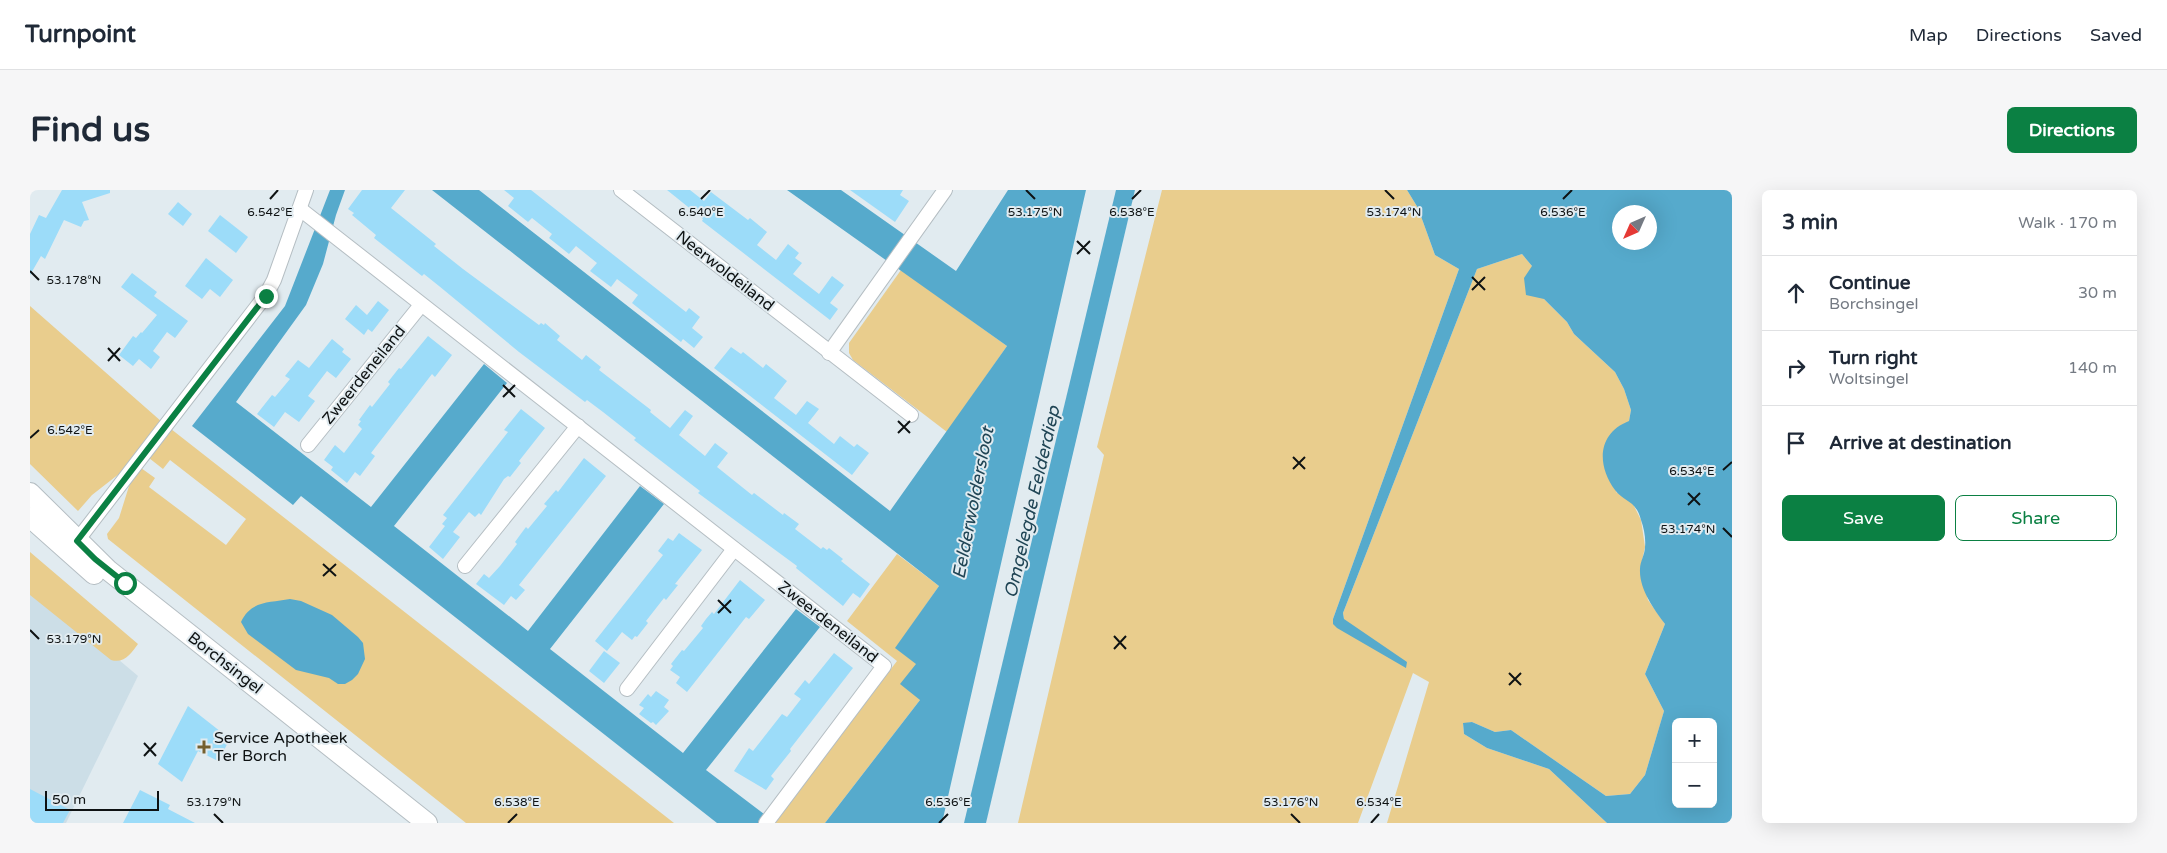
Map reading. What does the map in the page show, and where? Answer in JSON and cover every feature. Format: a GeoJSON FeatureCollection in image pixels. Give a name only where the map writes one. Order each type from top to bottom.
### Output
{"type":"FeatureCollection","features":[{"type":"Feature","properties":{"kind":"main road","name":"Borchsingel"},"geometry":{"type":"LineString","coordinates":[[31,497],[72,547],[407,823]]}},
{"type":"Feature","properties":{"kind":"main road","name":"Borchsingel"},"geometry":{"type":"LineString","coordinates":[[30,517],[108,570],[427,823]]}},
{"type":"Feature","properties":{"kind":"street"},"geometry":{"type":"LineString","coordinates":[[72,547],[266,296],[306,190]]}},
{"type":"Feature","properties":{"kind":"street","name":"Neerwoldeiland"},"geometry":{"type":"LineString","coordinates":[[621,190],[911,415]]}},
{"type":"Feature","properties":{"kind":"street"},"geometry":{"type":"LineString","coordinates":[[829,352],[945,190]]}},
{"type":"Feature","properties":{"kind":"street","name":"Zweerdeneiland"},"geometry":{"type":"LineString","coordinates":[[300,209],[884,666],[768,819]]}},
{"type":"Feature","properties":{"kind":"street","name":"Zweerdeneiland"},"geometry":{"type":"LineString","coordinates":[[308,445],[421,305]]}},
{"type":"Feature","properties":{"kind":"street"},"geometry":{"type":"LineString","coordinates":[[465,566],[578,426]]}},
{"type":"Feature","properties":{"kind":"street"},"geometry":{"type":"LineString","coordinates":[[627,689],[734,549]]}},
{"type":"Feature","properties":{"kind":"shaded area"},"geometry":{"type":"Polygon","coordinates":[[[1162,190],[1407,190],[1418,208],[1435,255],[1459,269],[1333,619],[1344,619],[1343,613],[1477,269],[1522,254],[1532,266],[1544,299],[1567,322],[1574,334],[1615,372],[1624,389],[1631,410],[1616,492],[1632,502],[1641,520],[1645,547],[1640,570],[1648,600],[1665,624],[1645,674],[1664,711],[1645,775],[1630,794],[1606,796],[1511,730],[1495,732],[1472,722],[1463,724],[1464,734],[1487,748],[1549,769],[1607,823],[1387,823],[1429,682],[1413,673],[1358,823],[1018,823],[1104,455],[1097,447],[1162,190]]]}},
{"type":"Feature","properties":{"kind":"shaded area"},"geometry":{"type":"Polygon","coordinates":[[[901,270],[1007,346],[947,432],[853,360],[849,353],[849,343],[901,270]]]}},
{"type":"Feature","properties":{"kind":"shaded area"},"geometry":{"type":"Polygon","coordinates":[[[30,306],[162,422],[124,470],[92,495],[78,511],[30,464],[30,306]]]}},
{"type":"Feature","properties":{"kind":"shaded area"},"geometry":{"type":"Polygon","coordinates":[[[171,429],[674,823],[466,823],[108,539],[107,534],[119,518],[130,483],[141,468],[155,478],[149,487],[226,545],[246,519],[170,460],[163,469],[149,458],[171,429]]]}},
{"type":"Feature","properties":{"kind":"shaded area"},"geometry":{"type":"Polygon","coordinates":[[[30,552],[138,644],[130,654],[124,659],[111,660],[30,595],[30,552]]]}},
{"type":"Feature","properties":{"kind":"shaded area"},"geometry":{"type":"Polygon","coordinates":[[[897,554],[939,586],[896,648],[917,664],[920,700],[825,823],[776,823],[774,822],[897,661],[847,621],[897,554]]]}},
{"type":"Feature","properties":{"kind":"shaded area"},"geometry":{"type":"Polygon","coordinates":[[[30,585],[138,676],[66,823],[30,823],[30,585]]]}},
{"type":"Feature","properties":{"kind":"water"},"geometry":{"type":"Polygon","coordinates":[[[330,190],[345,190],[336,215],[323,264],[306,305],[236,402],[371,507],[484,364],[507,383],[394,526],[528,631],[640,486],[664,504],[550,649],[683,753],[796,609],[820,627],[706,770],[776,823],[717,823],[301,496],[293,505],[192,426],[285,306],[330,190]]]}},
{"type":"Feature","properties":{"kind":"water","name":"Eelderwoldersloot"},"geometry":{"type":"Polygon","coordinates":[[[432,190],[479,190],[890,511],[1007,346],[787,190],[841,190],[956,271],[1008,190],[1086,190],[942,823],[825,823],[920,700],[900,684],[916,664],[895,648],[939,586],[432,190]]]}},
{"type":"Feature","properties":{"kind":"water"},"geometry":{"type":"Polygon","coordinates":[[[1116,190],[1135,190],[986,823],[964,823],[1116,190]]]}},
{"type":"Feature","properties":{"kind":"water"},"geometry":{"type":"Polygon","coordinates":[[[1407,190],[1732,190],[1732,823],[1607,823],[1549,769],[1487,748],[1464,734],[1463,723],[1472,722],[1495,732],[1511,730],[1606,796],[1630,794],[1645,775],[1664,711],[1645,674],[1665,624],[1648,598],[1640,576],[1640,566],[1645,544],[1643,526],[1639,513],[1633,505],[1615,490],[1605,470],[1603,460],[1603,450],[1606,441],[1619,426],[1629,421],[1631,410],[1624,389],[1615,372],[1574,334],[1567,322],[1544,299],[1526,295],[1524,278],[1532,266],[1522,254],[1477,269],[1343,613],[1344,619],[1407,662],[1406,668],[1333,624],[1333,619],[1459,269],[1435,255],[1418,208],[1407,190]]]}},
{"type":"Feature","properties":{"kind":"water"},"geometry":{"type":"Polygon","coordinates":[[[290,599],[301,601],[332,615],[363,643],[365,659],[358,674],[352,680],[345,684],[338,684],[329,678],[296,670],[248,634],[241,622],[250,610],[268,602],[290,599]]]}},
{"type":"Feature","properties":{"kind":"building"},"geometry":{"type":"Polygon","coordinates":[[[62,190],[110,190],[110,193],[82,202],[89,220],[84,221],[81,227],[64,220],[45,259],[41,256],[30,275],[30,234],[39,215],[46,218],[62,190]]]}},
{"type":"Feature","properties":{"kind":"building"},"geometry":{"type":"Polygon","coordinates":[[[362,190],[405,190],[391,208],[436,244],[434,246],[463,269],[539,325],[541,323],[544,325],[545,323],[560,336],[557,340],[582,360],[586,355],[601,367],[599,370],[651,410],[650,412],[670,428],[685,410],[693,416],[679,435],[705,456],[715,443],[728,453],[717,467],[752,495],[754,493],[783,515],[784,513],[799,524],[795,529],[821,549],[823,547],[827,550],[829,548],[843,559],[841,561],[870,584],[860,598],[853,593],[843,606],[796,568],[797,566],[698,493],[700,491],[634,440],[636,438],[603,412],[587,400],[585,402],[519,352],[424,274],[422,276],[374,238],[376,235],[352,215],[354,213],[348,209],[362,190]]]}},
{"type":"Feature","properties":{"kind":"building"},"geometry":{"type":"Polygon","coordinates":[[[504,190],[531,190],[686,312],[689,308],[700,317],[692,328],[703,337],[694,348],[683,339],[681,342],[632,303],[638,295],[617,279],[611,287],[590,271],[597,263],[576,246],[569,254],[549,238],[552,234],[532,218],[528,222],[508,206],[514,198],[504,190]]]}},
{"type":"Feature","properties":{"kind":"building"},"geometry":{"type":"Polygon","coordinates":[[[667,190],[690,190],[704,201],[711,192],[748,220],[750,218],[767,232],[757,245],[776,260],[788,244],[799,253],[795,258],[802,263],[793,274],[819,294],[832,276],[844,285],[830,303],[838,309],[830,320],[702,221],[703,219],[667,190]]]}},
{"type":"Feature","properties":{"kind":"building"},"geometry":{"type":"Polygon","coordinates":[[[850,190],[903,190],[900,195],[909,201],[895,222],[850,190]]]}},
{"type":"Feature","properties":{"kind":"building"},"geometry":{"type":"Polygon","coordinates":[[[178,202],[192,214],[183,226],[168,214],[178,202]]]}},
{"type":"Feature","properties":{"kind":"building"},"geometry":{"type":"Polygon","coordinates":[[[220,215],[248,237],[236,253],[208,231],[220,215]]]}},
{"type":"Feature","properties":{"kind":"building"},"geometry":{"type":"Polygon","coordinates":[[[206,258],[233,280],[220,297],[210,289],[202,299],[185,286],[206,258]]]}},
{"type":"Feature","properties":{"kind":"building"},"geometry":{"type":"Polygon","coordinates":[[[132,273],[157,292],[154,296],[188,321],[175,338],[167,332],[153,351],[160,357],[151,369],[139,359],[133,366],[119,355],[133,336],[136,338],[142,333],[157,315],[121,287],[132,273]]]}},
{"type":"Feature","properties":{"kind":"building"},"geometry":{"type":"Polygon","coordinates":[[[378,301],[389,310],[372,332],[368,329],[364,335],[345,319],[356,305],[367,315],[378,301]]]}},
{"type":"Feature","properties":{"kind":"building"},"geometry":{"type":"Polygon","coordinates":[[[428,336],[452,355],[435,377],[432,374],[371,453],[375,456],[360,476],[355,472],[347,483],[331,470],[333,467],[324,460],[335,445],[344,453],[362,429],[358,425],[361,421],[359,420],[390,384],[388,382],[399,368],[401,369],[428,336]]]}},
{"type":"Feature","properties":{"kind":"building"},"geometry":{"type":"Polygon","coordinates":[[[332,339],[344,349],[342,352],[351,359],[336,378],[327,371],[308,396],[315,401],[299,422],[285,412],[274,427],[257,414],[272,395],[275,397],[290,379],[285,376],[298,360],[309,368],[332,339]]]}},
{"type":"Feature","properties":{"kind":"building"},"geometry":{"type":"Polygon","coordinates":[[[731,347],[741,354],[743,352],[763,368],[766,364],[787,381],[774,398],[796,415],[807,401],[819,409],[808,423],[834,444],[840,436],[854,447],[857,444],[869,453],[852,475],[714,368],[731,347]]]}},
{"type":"Feature","properties":{"kind":"building"},"geometry":{"type":"Polygon","coordinates":[[[521,409],[545,428],[519,461],[521,463],[510,477],[508,476],[504,479],[481,515],[479,513],[475,517],[469,512],[453,532],[460,537],[443,559],[429,547],[445,526],[442,524],[447,518],[443,515],[508,432],[504,430],[521,409]]]}},
{"type":"Feature","properties":{"kind":"building"},"geometry":{"type":"Polygon","coordinates":[[[584,458],[606,476],[519,585],[525,590],[516,600],[511,596],[504,605],[476,584],[484,574],[489,578],[500,566],[517,544],[515,542],[526,527],[528,529],[547,506],[544,504],[556,490],[558,492],[584,458]]]}},
{"type":"Feature","properties":{"kind":"building"},"geometry":{"type":"Polygon","coordinates":[[[679,533],[702,550],[675,584],[678,585],[666,600],[664,598],[646,621],[648,623],[637,637],[635,636],[632,640],[622,632],[607,651],[595,641],[663,555],[658,551],[668,538],[673,541],[679,533]]]}},
{"type":"Feature","properties":{"kind":"building"},"geometry":{"type":"Polygon","coordinates":[[[740,580],[765,600],[749,619],[746,617],[687,692],[676,683],[680,677],[670,670],[673,666],[671,664],[703,628],[701,626],[706,619],[712,612],[714,614],[740,580]]]}},
{"type":"Feature","properties":{"kind":"building"},"geometry":{"type":"Polygon","coordinates":[[[604,651],[620,663],[604,683],[589,671],[604,651]]]}},
{"type":"Feature","properties":{"kind":"building"},"geometry":{"type":"Polygon","coordinates":[[[834,653],[853,668],[790,749],[791,751],[771,776],[774,779],[766,790],[734,771],[749,748],[753,751],[782,714],[787,717],[801,699],[794,694],[805,680],[809,684],[834,653]]]}},
{"type":"Feature","properties":{"kind":"building"},"geometry":{"type":"Polygon","coordinates":[[[656,691],[669,700],[664,707],[669,711],[656,725],[639,714],[644,708],[639,705],[648,694],[651,697],[656,691]]]}},
{"type":"Feature","properties":{"kind":"building"},"geometry":{"type":"Polygon","coordinates":[[[188,706],[230,739],[218,761],[198,751],[182,782],[158,764],[188,706]]]}},
{"type":"Feature","properties":{"kind":"building"},"geometry":{"type":"Polygon","coordinates":[[[30,789],[70,810],[63,823],[30,823],[30,789]]]}},
{"type":"Feature","properties":{"kind":"building"},"geometry":{"type":"Polygon","coordinates":[[[140,790],[170,805],[168,809],[195,823],[123,823],[140,790]]]}},
{"type":"Feature","properties":{"kind":"place","name":"Service Apotheek Ter Borch"},"geometry":{"type":"Point","coordinates":[204,747]}},
{"type":"Feature","properties":{"kind":"route"},"geometry":{"type":"LineString","coordinates":[[125,583],[95,559],[77,541],[266,296]]}},
{"type":"Feature","properties":{"kind":"water label","name":"Omgelegde Eelderdiep"},"geometry":{"type":"Point","coordinates":[1032,502]}}]}
